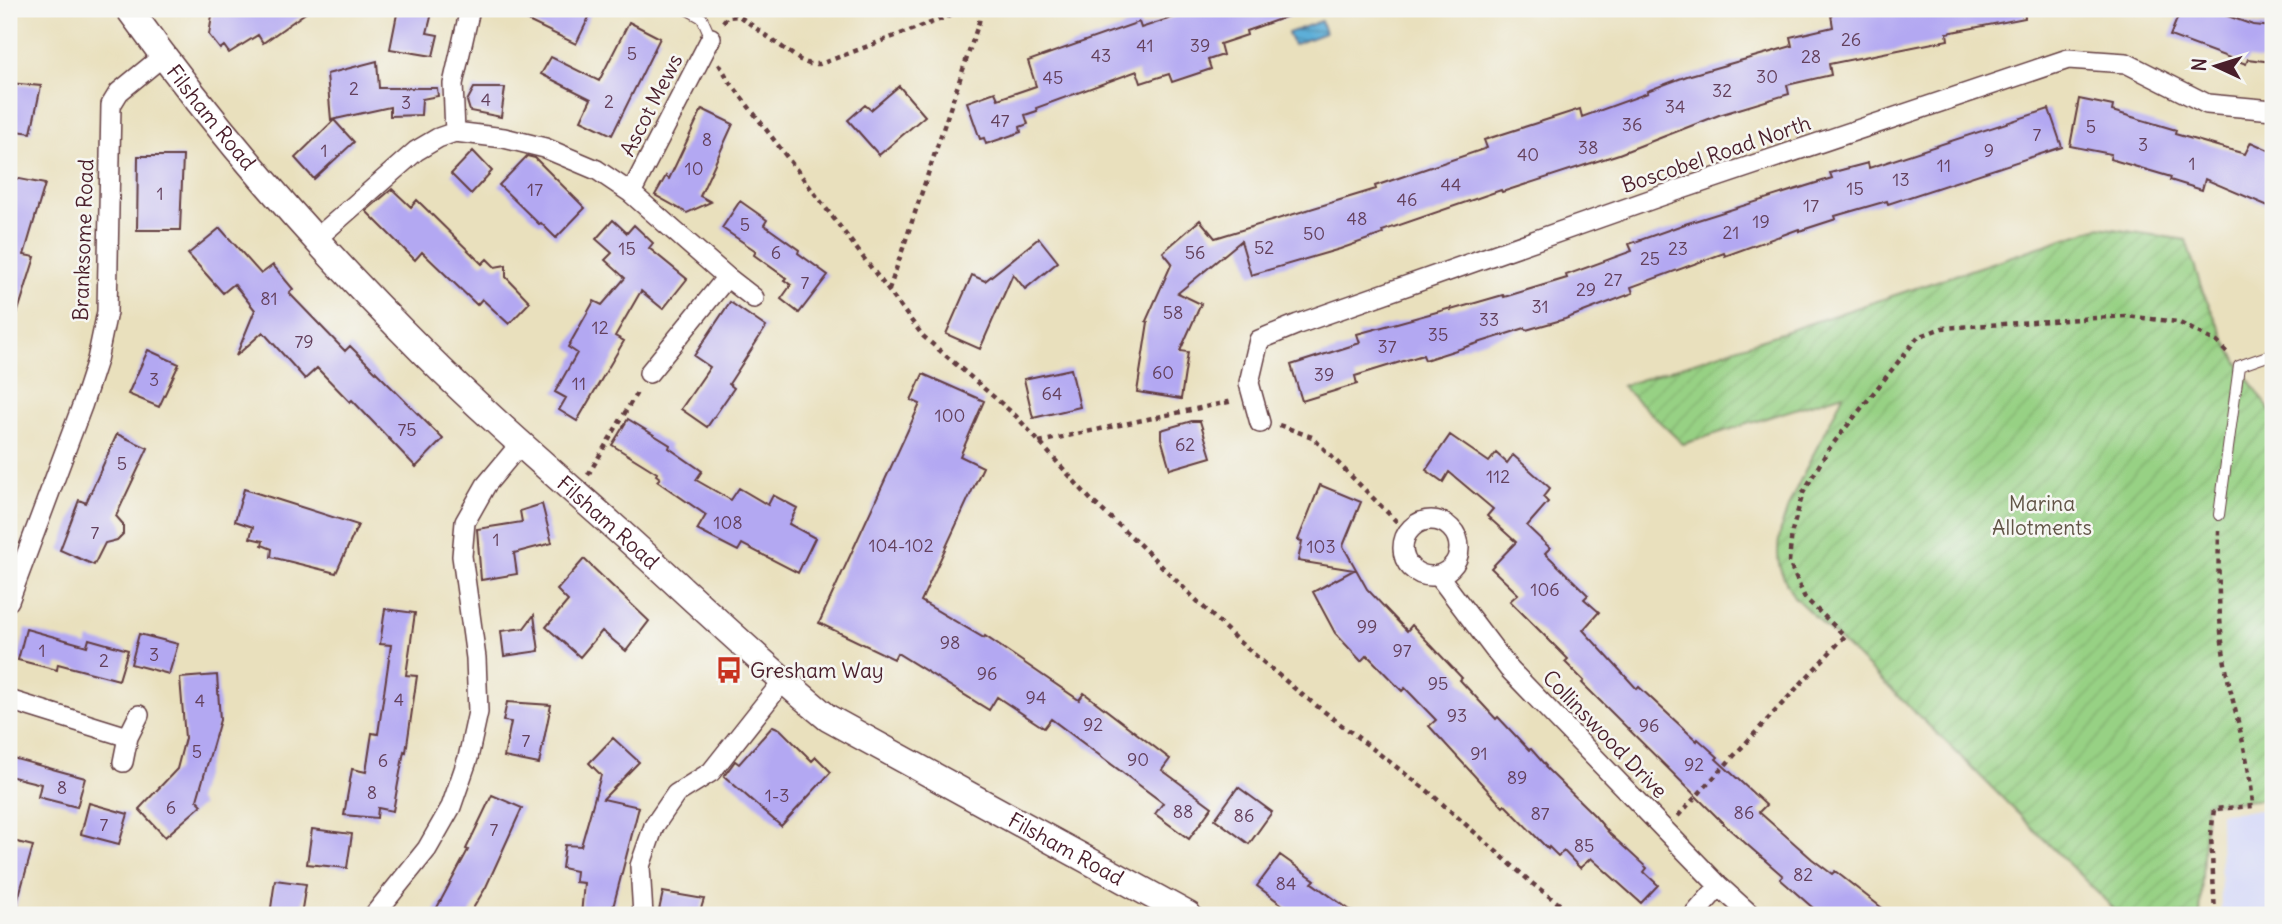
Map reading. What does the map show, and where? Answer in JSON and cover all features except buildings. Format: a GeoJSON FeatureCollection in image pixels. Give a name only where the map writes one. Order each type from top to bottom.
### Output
{"type":"FeatureCollection","features":[{"type":"Feature","properties":{"kind":"street","name":"Filsham Road"},"geometry":{"type":"LineString","coordinates":[[130,9],[163,56],[242,156],[423,352],[520,444],[783,681],[828,718],[1188,915]]}},
{"type":"Feature","properties":{"kind":"street"},"geometry":{"type":"LineString","coordinates":[[455,132],[453,84],[470,9]]}},
{"type":"Feature","properties":{"kind":"street","name":"Ascot Mews"},"geometry":{"type":"LineString","coordinates":[[631,194],[710,41]]}},
{"type":"Feature","properties":{"kind":"street","name":"Branksome Road"},"geometry":{"type":"LineString","coordinates":[[9,601],[82,406],[97,360],[107,312],[111,105],[119,92],[163,56]]}},
{"type":"Feature","properties":{"kind":"street","name":"Boscobel Road North"},"geometry":{"type":"LineString","coordinates":[[1259,420],[1249,383],[1259,340],[1661,196],[2068,59],[2126,63],[2207,104],[2273,110]]}},
{"type":"Feature","properties":{"kind":"street"},"geometry":{"type":"LineString","coordinates":[[316,239],[416,151],[438,138],[455,132],[504,138],[545,148],[597,170],[631,194],[754,298]]}},
{"type":"Feature","properties":{"kind":"street"},"geometry":{"type":"LineString","coordinates":[[649,373],[727,277]]}},
{"type":"Feature","properties":{"kind":"street"},"geometry":{"type":"LineString","coordinates":[[374,915],[427,849],[451,807],[468,758],[478,712],[476,657],[462,556],[465,522],[486,485],[520,444]]}},
{"type":"Feature","properties":{"kind":"street"},"geometry":{"type":"LineString","coordinates":[[1427,519],[1448,526],[1457,537],[1459,548],[1456,560],[1449,569],[1438,575],[1425,575],[1414,571],[1406,563],[1402,548],[1404,537],[1414,525],[1427,519]]}},
{"type":"Feature","properties":{"kind":"street","name":"Collinswood Drive"},"geometry":{"type":"LineString","coordinates":[[1438,575],[1509,669],[1719,886],[1751,915]]}},
{"type":"Feature","properties":{"kind":"street"},"geometry":{"type":"LineString","coordinates":[[643,915],[640,866],[654,825],[676,794],[711,772],[783,681]]}},
{"type":"Feature","properties":{"kind":"street"},"geometry":{"type":"LineString","coordinates":[[9,700],[128,737]]}},
{"type":"Feature","properties":{"kind":"street"},"geometry":{"type":"LineString","coordinates":[[123,762],[128,737],[139,715]]}},
{"type":"Feature","properties":{"kind":"street"},"geometry":{"type":"LineString","coordinates":[[1694,915],[1719,886]]}},
{"type":"Feature","properties":{"kind":"lane"},"geometry":{"type":"LineString","coordinates":[[686,9],[702,18],[710,41]]}},
{"type":"Feature","properties":{"kind":"lane"},"geometry":{"type":"LineString","coordinates":[[2219,515],[2239,366],[2273,354]]}},
{"type":"Feature","properties":{"kind":"path"},"geometry":{"type":"LineString","coordinates":[[968,9],[820,64],[809,64],[800,60],[734,15],[727,17],[710,41],[730,82],[923,336],[998,400],[1092,501],[1236,639],[1300,694],[1429,792],[1533,884],[1574,915]]}},
{"type":"Feature","properties":{"kind":"path"},"geometry":{"type":"LineString","coordinates":[[889,291],[981,9]]}},
{"type":"Feature","properties":{"kind":"path"},"geometry":{"type":"LineString","coordinates":[[1665,829],[1845,636],[1805,598],[1788,562],[1791,531],[1803,493],[1828,450],[1918,337],[1942,328],[2126,316],[2178,322],[2217,342],[2239,366]]}},
{"type":"Feature","properties":{"kind":"path"},"geometry":{"type":"LineString","coordinates":[[576,494],[649,373]]}},
{"type":"Feature","properties":{"kind":"path"},"geometry":{"type":"LineString","coordinates":[[1038,442],[1253,397]]}},
{"type":"Feature","properties":{"kind":"path"},"geometry":{"type":"LineString","coordinates":[[1259,420],[1312,437],[1408,533]]}},
{"type":"Feature","properties":{"kind":"path"},"geometry":{"type":"LineString","coordinates":[[2215,915],[2211,835],[2214,809],[2253,806],[2251,777],[2226,671],[2218,578],[2219,515]]}},
{"type":"Feature","properties":{"kind":"shaded area"},"geometry":{"type":"Polygon","coordinates":[[[2273,809],[2273,915],[2221,915],[2220,813],[2273,809]]]}},
{"type":"Feature","properties":{"kind":"green space","name":"Marina Allotments"},"geometry":{"type":"Polygon","coordinates":[[[2099,227],[2186,240],[2203,293],[2232,353],[2273,415],[2273,799],[2206,803],[2200,915],[2120,915],[1947,743],[1794,597],[1780,568],[1778,549],[1782,527],[1789,504],[1843,394],[1683,444],[1622,386],[2099,227]]]}},
{"type":"Feature","properties":{"kind":"water"},"geometry":{"type":"Polygon","coordinates":[[[1321,21],[1325,33],[1293,45],[1288,33],[1321,21]]]}},
{"type":"Feature","properties":{"kind":"place","name":"Gresham Way"},"geometry":{"type":"Point","coordinates":[729,670]}}]}
